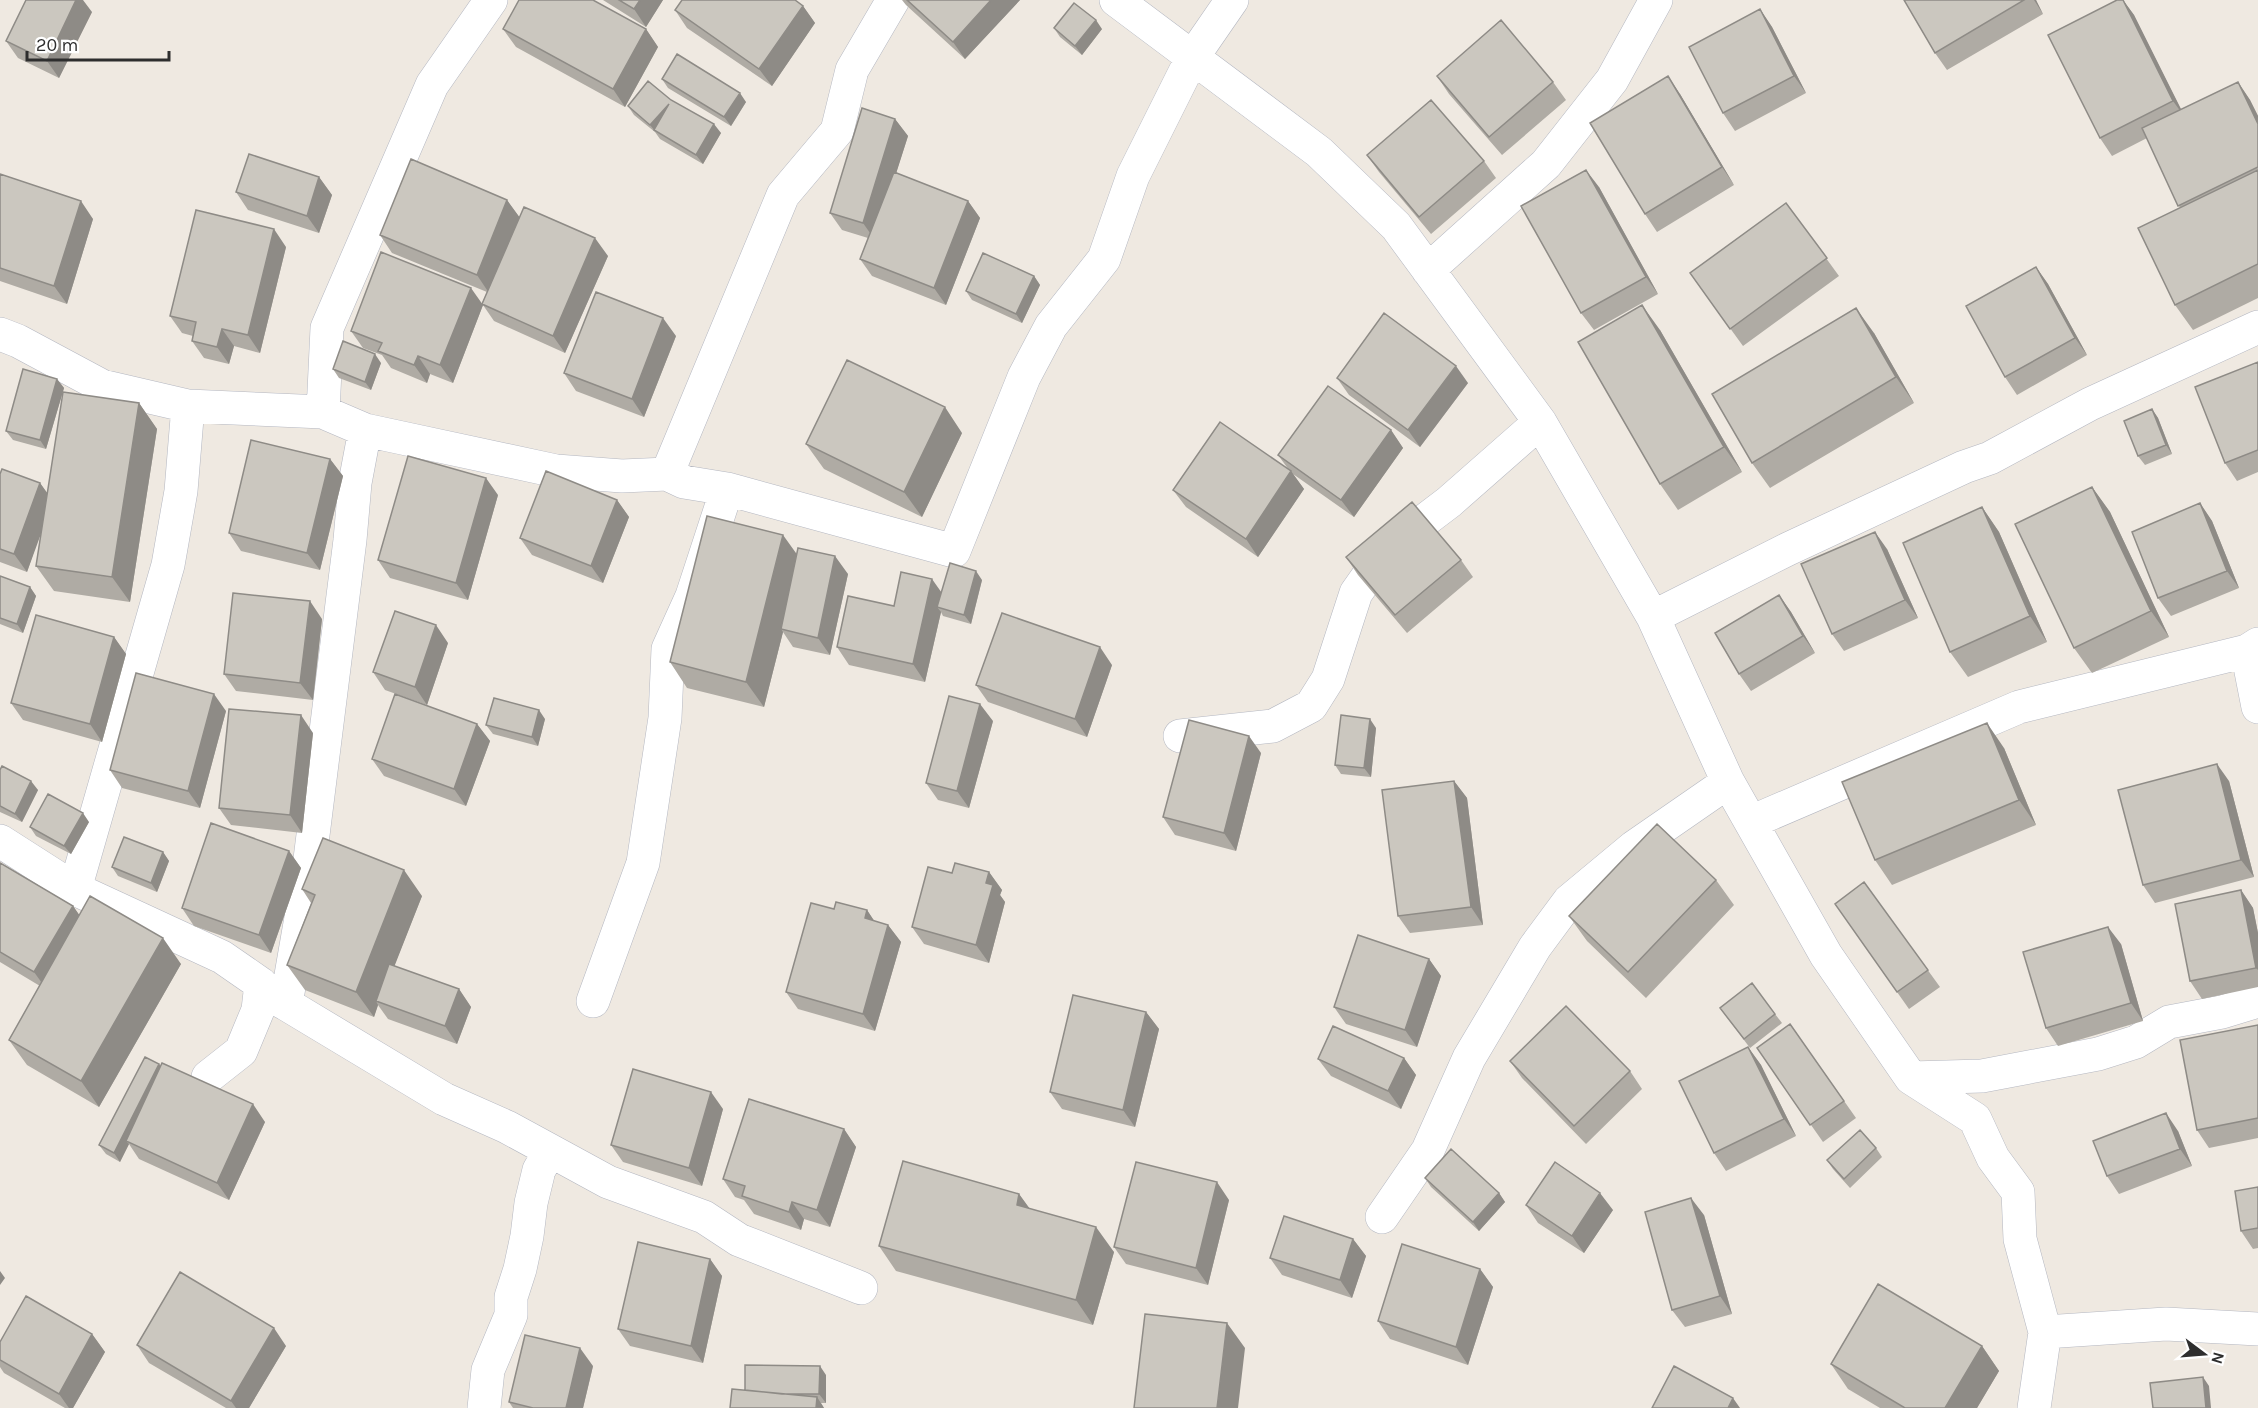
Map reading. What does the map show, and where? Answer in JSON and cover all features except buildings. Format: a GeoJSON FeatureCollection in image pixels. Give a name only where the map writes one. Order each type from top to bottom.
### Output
{"type":"FeatureCollection","features":[{"type":"Feature","properties":{"kind":"street"},"geometry":{"type":"LineString","coordinates":[[323,412],[327,328],[432,85],[491,0]]}},
{"type":"Feature","properties":{"kind":"street"},"geometry":{"type":"LineString","coordinates":[[667,474],[783,195],[837,131],[852,70],[892,0]]}},
{"type":"Feature","properties":{"kind":"street"},"geometry":{"type":"LineString","coordinates":[[1116,0],[1318,152],[1396,226],[1540,422],[1653,617],[1728,782],[1826,955],[1911,1078],[1975,1119],[1993,1158],[2018,1192],[2020,1239],[2045,1332],[2034,1408]]}},
{"type":"Feature","properties":{"kind":"street"},"geometry":{"type":"LineString","coordinates":[[0,334],[102,386],[188,406],[323,412],[365,430],[556,471],[622,476],[667,474],[684,482],[727,489],[954,551],[1024,377],[1051,326],[1104,259],[1133,176],[1192,58],[1232,0]]}},
{"type":"Feature","properties":{"kind":"street"},"geometry":{"type":"LineString","coordinates":[[1428,270],[1546,164],[1612,80],[1656,0]]}},
{"type":"Feature","properties":{"kind":"street"},"geometry":{"type":"LineString","coordinates":[[1653,617],[1788,549],[1964,467],[1990,458],[2090,404],[2258,327]]}},
{"type":"Feature","properties":{"kind":"street"},"geometry":{"type":"LineString","coordinates":[[75,889],[168,565],[180,491],[188,406]]}},
{"type":"Feature","properties":{"kind":"street"},"geometry":{"type":"LineString","coordinates":[[1180,736],[1273,726],[1311,706],[1328,679],[1356,593],[1387,549],[1449,502],[1540,422]]}},
{"type":"Feature","properties":{"kind":"street"},"geometry":{"type":"LineString","coordinates":[[286,1004],[307,883],[350,540],[355,483],[365,430]]}},
{"type":"Feature","properties":{"kind":"street"},"geometry":{"type":"LineString","coordinates":[[593,1001],[643,863],[665,718],[668,649],[692,596],[727,489]]}},
{"type":"Feature","properties":{"kind":"street"},"geometry":{"type":"LineString","coordinates":[[1751,822],[2019,707],[2252,647],[2258,707]]}},
{"type":"Feature","properties":{"kind":"street"},"geometry":{"type":"LineString","coordinates":[[1382,1217],[1428,1150],[1469,1058],[1535,947],[1569,901],[1634,847],[1728,782]]}},
{"type":"Feature","properties":{"kind":"street"},"geometry":{"type":"LineString","coordinates":[[0,841],[75,889],[222,957],[261,984],[264,992],[444,1099],[507,1128],[608,1182],[704,1216],[739,1240],[861,1288]]}},
{"type":"Feature","properties":{"kind":"street"},"geometry":{"type":"LineString","coordinates":[[208,1077],[241,1051],[258,1010],[261,984]]}},
{"type":"Feature","properties":{"kind":"street"},"geometry":{"type":"LineString","coordinates":[[1911,1078],[1982,1076],[2098,1054],[2136,1042],[2169,1022],[2222,1012],[2258,1001]]}},
{"type":"Feature","properties":{"kind":"street"},"geometry":{"type":"LineString","coordinates":[[484,1408],[488,1370],[511,1315],[511,1298],[522,1258],[538,1170],[550,1151]]}},
{"type":"Feature","properties":{"kind":"street"},"geometry":{"type":"LineString","coordinates":[[2045,1332],[2166,1324],[2258,1329]]}}]}
